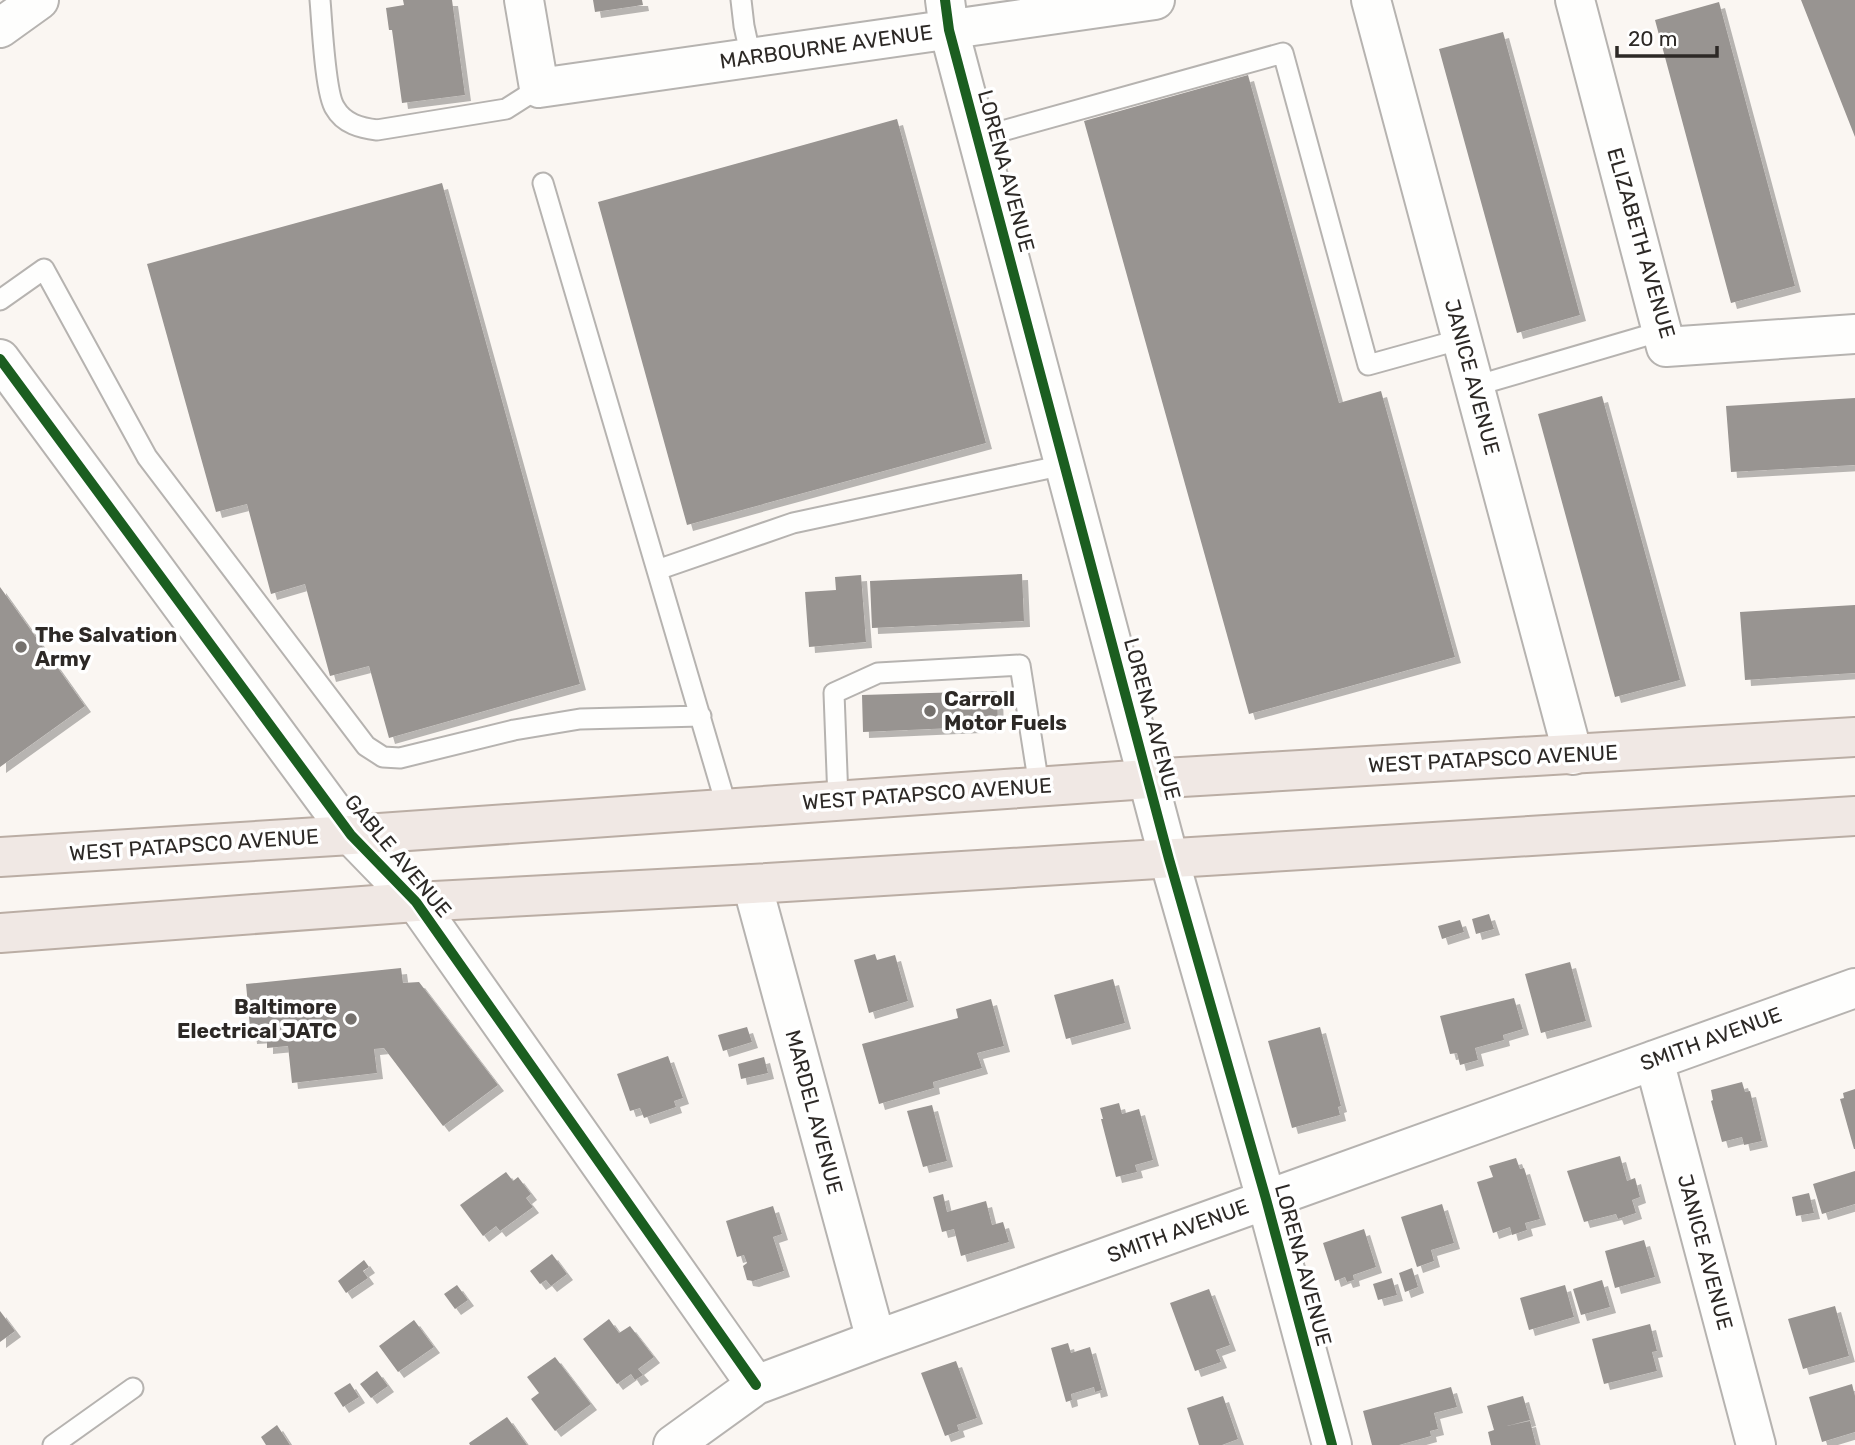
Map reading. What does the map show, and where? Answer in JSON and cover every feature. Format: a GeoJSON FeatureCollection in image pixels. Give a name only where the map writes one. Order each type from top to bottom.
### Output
{"type":"FeatureCollection","features":[{"type":"Feature","properties":{"kind":"main road","name":"WEST PATAPSCO AVENUE"},"geometry":{"type":"LineString","coordinates":[[0,857],[1039,786],[1855,737]]}},
{"type":"Feature","properties":{"kind":"main road"},"geometry":{"type":"LineString","coordinates":[[0,933],[416,902],[1855,816]]}},
{"type":"Feature","properties":{"kind":"street"},"geometry":{"type":"LineString","coordinates":[[0,28],[39,0]]}},
{"type":"Feature","properties":{"kind":"street"},"geometry":{"type":"LineString","coordinates":[[523,0],[539,88]]}},
{"type":"Feature","properties":{"kind":"street","name":"MARBOURNE AVENUE"},"geometry":{"type":"LineString","coordinates":[[539,88],[751,58],[947,15],[1153,0]]}},
{"type":"Feature","properties":{"kind":"street","name":"JANICE AVENUE"},"geometry":{"type":"LineString","coordinates":[[1371,0],[1573,755]]}},
{"type":"Feature","properties":{"kind":"street","name":"ELIZABETH AVENUE"},"geometry":{"type":"LineString","coordinates":[[1576,0],[1666,347],[1855,334]]}},
{"type":"Feature","properties":{"kind":"street","name":"LORENA AVENUE"},"geometry":{"type":"LineString","coordinates":[[947,15],[977,138],[1169,859],[1266,1199],[1332,1445]]}},
{"type":"Feature","properties":{"kind":"street","name":"GABLE AVENUE"},"geometry":{"type":"LineString","coordinates":[[0,359],[351,835],[416,902],[756,1385]]}},
{"type":"Feature","properties":{"kind":"street","name":"MARDEL AVENUE"},"geometry":{"type":"LineString","coordinates":[[752,884],[876,1340]]}},
{"type":"Feature","properties":{"kind":"street","name":"SMITH AVENUE"},"geometry":{"type":"LineString","coordinates":[[673,1445],[756,1385],[1855,988]]}},
{"type":"Feature","properties":{"kind":"street","name":"JANICE AVENUE"},"geometry":{"type":"LineString","coordinates":[[1654,1060],[1756,1445]]}},
{"type":"Feature","properties":{"kind":"lane"},"geometry":{"type":"LineString","coordinates":[[320,0],[329,90],[334,108],[345,119],[361,128],[377,130],[506,109],[539,88]]}},
{"type":"Feature","properties":{"kind":"lane"},"geometry":{"type":"LineString","coordinates":[[741,0],[751,58]]}},
{"type":"Feature","properties":{"kind":"lane"},"geometry":{"type":"LineString","coordinates":[[977,138],[1283,53],[1368,365],[1462,339]]}},
{"type":"Feature","properties":{"kind":"lane"},"geometry":{"type":"LineString","coordinates":[[544,183],[727,808]]}},
{"type":"Feature","properties":{"kind":"lane"},"geometry":{"type":"LineString","coordinates":[[0,300],[44,269],[146,457],[366,746],[383,757],[400,758],[514,730],[580,719],[701,716]]}},
{"type":"Feature","properties":{"kind":"lane"},"geometry":{"type":"LineString","coordinates":[[1475,386],[1662,331]]}},
{"type":"Feature","properties":{"kind":"lane"},"geometry":{"type":"LineString","coordinates":[[657,570],[793,523],[1064,465]]}},
{"type":"Feature","properties":{"kind":"lane"},"geometry":{"type":"LineString","coordinates":[[838,800],[834,693],[878,673],[1020,665],[1039,786]]}},
{"type":"Feature","properties":{"kind":"lane"},"geometry":{"type":"LineString","coordinates":[[53,1445],[133,1388]]}},
{"type":"Feature","properties":{"kind":"building"},"geometry":{"type":"Polygon","coordinates":[[[403,0],[452,0],[465,95],[402,103],[392,30],[389,30],[386,8],[404,5],[403,0]]]}},
{"type":"Feature","properties":{"kind":"building"},"geometry":{"type":"Polygon","coordinates":[[[593,0],[642,0],[643,5],[595,12],[593,0]]]}},
{"type":"Feature","properties":{"kind":"building"},"geometry":{"type":"Polygon","coordinates":[[[1801,0],[1855,0],[1855,137],[1801,0]]]}},
{"type":"Feature","properties":{"kind":"building"},"geometry":{"type":"Polygon","coordinates":[[[1719,2],[1795,286],[1731,303],[1655,20],[1719,2]]]}},
{"type":"Feature","properties":{"kind":"building"},"geometry":{"type":"Polygon","coordinates":[[[1503,32],[1580,315],[1517,333],[1439,49],[1503,32]]]}},
{"type":"Feature","properties":{"kind":"building"},"geometry":{"type":"Polygon","coordinates":[[[1248,75],[1339,403],[1381,391],[1455,657],[1249,714],[1084,121],[1248,75]]]}},
{"type":"Feature","properties":{"kind":"building"},"geometry":{"type":"Polygon","coordinates":[[[897,119],[986,443],[687,525],[598,202],[897,119]]]}},
{"type":"Feature","properties":{"kind":"building"},"geometry":{"type":"Polygon","coordinates":[[[442,183],[580,684],[389,738],[369,666],[330,676],[305,584],[271,594],[247,504],[216,512],[147,264],[442,183]]]}},
{"type":"Feature","properties":{"kind":"building"},"geometry":{"type":"Polygon","coordinates":[[[1602,396],[1680,680],[1615,697],[1538,414],[1602,396]]]}},
{"type":"Feature","properties":{"kind":"building"},"geometry":{"type":"Polygon","coordinates":[[[1855,398],[1855,465],[1731,472],[1726,406],[1855,398]]]}},
{"type":"Feature","properties":{"kind":"building"},"geometry":{"type":"Polygon","coordinates":[[[1022,574],[1024,621],[872,628],[870,581],[1022,574]]]}},
{"type":"Feature","properties":{"kind":"building"},"geometry":{"type":"Polygon","coordinates":[[[861,575],[866,642],[809,647],[805,592],[836,590],[835,577],[861,575]]]}},
{"type":"Feature","properties":{"kind":"building","name":"The Salvation Army"},"geometry":{"type":"Polygon","coordinates":[[[0,587],[85,706],[0,767],[0,587]]]}},
{"type":"Feature","properties":{"kind":"building"},"geometry":{"type":"Polygon","coordinates":[[[1855,605],[1855,673],[1745,680],[1740,612],[1855,605]]]}},
{"type":"Feature","properties":{"kind":"building","name":"Carroll Motor Fuels"},"geometry":{"type":"Polygon","coordinates":[[[997,691],[998,726],[863,732],[862,695],[997,691]]]}},
{"type":"Feature","properties":{"kind":"building"},"geometry":{"type":"Polygon","coordinates":[[[1489,914],[1494,929],[1476,934],[1472,919],[1489,914]]]}},
{"type":"Feature","properties":{"kind":"building"},"geometry":{"type":"Polygon","coordinates":[[[1460,920],[1464,932],[1442,939],[1438,926],[1460,920]]]}},
{"type":"Feature","properties":{"kind":"building"},"geometry":{"type":"Polygon","coordinates":[[[875,954],[877,960],[895,955],[908,1001],[869,1013],[854,960],[875,954]]]}},
{"type":"Feature","properties":{"kind":"building"},"geometry":{"type":"Polygon","coordinates":[[[1570,962],[1586,1021],[1541,1033],[1525,974],[1570,962]]]}},
{"type":"Feature","properties":{"kind":"building"},"geometry":{"type":"Polygon","coordinates":[[[401,968],[403,983],[419,982],[498,1085],[443,1126],[384,1048],[374,1049],[377,1073],[292,1083],[288,1046],[267,1048],[267,1037],[251,1038],[246,984],[401,968]]]}},
{"type":"Feature","properties":{"kind":"building"},"geometry":{"type":"Polygon","coordinates":[[[1113,979],[1125,1023],[1066,1039],[1054,995],[1113,979]]]}},
{"type":"Feature","properties":{"kind":"building"},"geometry":{"type":"Polygon","coordinates":[[[1514,998],[1523,1029],[1503,1035],[1504,1040],[1475,1048],[1478,1060],[1460,1065],[1457,1053],[1450,1054],[1440,1016],[1514,998]]]}},
{"type":"Feature","properties":{"kind":"building"},"geometry":{"type":"Polygon","coordinates":[[[991,999],[1004,1046],[977,1053],[982,1068],[933,1082],[934,1088],[879,1104],[862,1044],[958,1018],[956,1009],[991,999]]]}},
{"type":"Feature","properties":{"kind":"building"},"geometry":{"type":"Polygon","coordinates":[[[747,1027],[752,1042],[723,1051],[718,1035],[747,1027]]]}},
{"type":"Feature","properties":{"kind":"building"},"geometry":{"type":"Polygon","coordinates":[[[1320,1027],[1341,1106],[1338,1107],[1340,1115],[1292,1128],[1268,1041],[1320,1027]]]}},
{"type":"Feature","properties":{"kind":"building"},"geometry":{"type":"Polygon","coordinates":[[[668,1056],[683,1098],[674,1101],[676,1107],[644,1118],[640,1108],[630,1111],[617,1074],[668,1056]]]}},
{"type":"Feature","properties":{"kind":"building"},"geometry":{"type":"Polygon","coordinates":[[[764,1057],[768,1073],[741,1079],[738,1064],[764,1057]]]}},
{"type":"Feature","properties":{"kind":"building"},"geometry":{"type":"Polygon","coordinates":[[[1742,1082],[1745,1092],[1750,1091],[1762,1141],[1744,1145],[1742,1137],[1722,1142],[1711,1101],[1711,1090],[1742,1082]]]}},
{"type":"Feature","properties":{"kind":"building"},"geometry":{"type":"Polygon","coordinates":[[[1855,1089],[1854,1149],[1840,1099],[1844,1098],[1843,1093],[1855,1089]]]}},
{"type":"Feature","properties":{"kind":"building"},"geometry":{"type":"Polygon","coordinates":[[[1119,1103],[1122,1114],[1139,1109],[1153,1160],[1135,1165],[1137,1172],[1116,1177],[1100,1108],[1119,1103]]]}},
{"type":"Feature","properties":{"kind":"building"},"geometry":{"type":"Polygon","coordinates":[[[932,1105],[947,1161],[923,1167],[907,1111],[932,1105]]]}},
{"type":"Feature","properties":{"kind":"building"},"geometry":{"type":"Polygon","coordinates":[[[1620,1156],[1627,1181],[1635,1178],[1640,1197],[1632,1200],[1636,1213],[1618,1219],[1616,1214],[1584,1222],[1567,1171],[1620,1156]]]}},
{"type":"Feature","properties":{"kind":"building"},"geometry":{"type":"Polygon","coordinates":[[[1516,1158],[1520,1169],[1524,1168],[1540,1219],[1525,1223],[1527,1230],[1512,1235],[1510,1227],[1493,1233],[1477,1182],[1493,1177],[1489,1166],[1516,1158]]]}},
{"type":"Feature","properties":{"kind":"building"},"geometry":{"type":"Polygon","coordinates":[[[1855,1171],[1855,1204],[1822,1214],[1813,1184],[1855,1171]]]}},
{"type":"Feature","properties":{"kind":"building"},"geometry":{"type":"Polygon","coordinates":[[[506,1172],[513,1181],[518,1177],[531,1194],[526,1198],[533,1207],[500,1231],[496,1226],[483,1236],[460,1205],[506,1172]]]}},
{"type":"Feature","properties":{"kind":"building"},"geometry":{"type":"Polygon","coordinates":[[[1809,1193],[1814,1213],[1796,1216],[1792,1197],[1809,1193]]]}},
{"type":"Feature","properties":{"kind":"building"},"geometry":{"type":"Polygon","coordinates":[[[943,1194],[947,1212],[986,1201],[992,1225],[1003,1222],[1009,1242],[961,1256],[954,1229],[942,1232],[933,1197],[943,1194]]]}},
{"type":"Feature","properties":{"kind":"building"},"geometry":{"type":"Polygon","coordinates":[[[1442,1204],[1454,1243],[1431,1250],[1434,1261],[1417,1267],[1401,1217],[1442,1204]]]}},
{"type":"Feature","properties":{"kind":"building"},"geometry":{"type":"Polygon","coordinates":[[[773,1206],[782,1234],[773,1237],[784,1271],[753,1281],[747,1280],[743,1266],[747,1263],[744,1255],[737,1257],[726,1221],[773,1206]]]}},
{"type":"Feature","properties":{"kind":"building"},"geometry":{"type":"Polygon","coordinates":[[[1364,1229],[1376,1267],[1353,1275],[1354,1280],[1347,1282],[1345,1277],[1335,1281],[1323,1243],[1364,1229]]]}},
{"type":"Feature","properties":{"kind":"building"},"geometry":{"type":"Polygon","coordinates":[[[1644,1240],[1655,1277],[1615,1288],[1605,1251],[1644,1240]]]}},
{"type":"Feature","properties":{"kind":"building"},"geometry":{"type":"Polygon","coordinates":[[[552,1254],[567,1274],[551,1286],[546,1280],[540,1284],[530,1271],[552,1254]]]}},
{"type":"Feature","properties":{"kind":"building"},"geometry":{"type":"Polygon","coordinates":[[[364,1260],[369,1267],[363,1271],[368,1278],[346,1293],[338,1281],[364,1260]]]}},
{"type":"Feature","properties":{"kind":"building"},"geometry":{"type":"Polygon","coordinates":[[[1412,1268],[1418,1287],[1405,1292],[1399,1273],[1412,1268]]]}},
{"type":"Feature","properties":{"kind":"building"},"geometry":{"type":"Polygon","coordinates":[[[1392,1278],[1397,1295],[1378,1300],[1373,1284],[1392,1278]]]}},
{"type":"Feature","properties":{"kind":"building"},"geometry":{"type":"Polygon","coordinates":[[[1602,1280],[1610,1307],[1581,1315],[1573,1289],[1602,1280]]]}},
{"type":"Feature","properties":{"kind":"building"},"geometry":{"type":"Polygon","coordinates":[[[457,1285],[468,1300],[455,1309],[444,1294],[457,1285]]]}},
{"type":"Feature","properties":{"kind":"building"},"geometry":{"type":"Polygon","coordinates":[[[1565,1285],[1574,1317],[1529,1330],[1520,1298],[1565,1285]]]}},
{"type":"Feature","properties":{"kind":"building"},"geometry":{"type":"Polygon","coordinates":[[[1209,1289],[1230,1345],[1216,1350],[1221,1362],[1195,1371],[1170,1303],[1209,1289]]]}},
{"type":"Feature","properties":{"kind":"building"},"geometry":{"type":"Polygon","coordinates":[[[1835,1306],[1849,1356],[1803,1369],[1788,1319],[1835,1306]]]}},
{"type":"Feature","properties":{"kind":"building"},"geometry":{"type":"Polygon","coordinates":[[[0,1311],[15,1331],[0,1342],[0,1311]]]}},
{"type":"Feature","properties":{"kind":"building"},"geometry":{"type":"Polygon","coordinates":[[[609,1319],[619,1333],[630,1326],[654,1357],[638,1369],[643,1375],[635,1380],[631,1374],[617,1384],[583,1339],[609,1319]]]}},
{"type":"Feature","properties":{"kind":"building"},"geometry":{"type":"Polygon","coordinates":[[[414,1320],[434,1347],[398,1372],[379,1346],[414,1320]]]}},
{"type":"Feature","properties":{"kind":"building"},"geometry":{"type":"Polygon","coordinates":[[[1650,1324],[1657,1351],[1652,1352],[1657,1371],[1604,1384],[1592,1339],[1650,1324]]]}},
{"type":"Feature","properties":{"kind":"building"},"geometry":{"type":"Polygon","coordinates":[[[1068,1343],[1071,1353],[1090,1347],[1102,1390],[1095,1392],[1094,1387],[1071,1394],[1072,1400],[1066,1402],[1051,1348],[1068,1343]]]}},
{"type":"Feature","properties":{"kind":"building"},"geometry":{"type":"Polygon","coordinates":[[[555,1357],[591,1404],[555,1431],[531,1399],[539,1393],[527,1377],[555,1357]]]}},
{"type":"Feature","properties":{"kind":"building"},"geometry":{"type":"Polygon","coordinates":[[[956,1361],[977,1418],[957,1425],[959,1431],[945,1436],[921,1373],[956,1361]]]}},
{"type":"Feature","properties":{"kind":"building"},"geometry":{"type":"Polygon","coordinates":[[[377,1371],[388,1386],[371,1398],[360,1384],[377,1371]]]}},
{"type":"Feature","properties":{"kind":"building"},"geometry":{"type":"Polygon","coordinates":[[[350,1383],[359,1397],[343,1407],[334,1393],[350,1383]]]}},
{"type":"Feature","properties":{"kind":"building"},"geometry":{"type":"Polygon","coordinates":[[[1852,1384],[1855,1396],[1855,1432],[1822,1442],[1809,1397],[1852,1384]]]}},
{"type":"Feature","properties":{"kind":"building"},"geometry":{"type":"Polygon","coordinates":[[[1451,1387],[1457,1407],[1434,1413],[1438,1429],[1430,1431],[1431,1436],[1399,1445],[1372,1445],[1363,1411],[1451,1387]]]}},
{"type":"Feature","properties":{"kind":"building"},"geometry":{"type":"Polygon","coordinates":[[[1223,1396],[1238,1439],[1222,1445],[1199,1445],[1187,1408],[1223,1396]]]}},
{"type":"Feature","properties":{"kind":"building"},"geometry":{"type":"Polygon","coordinates":[[[1523,1396],[1530,1420],[1507,1426],[1530,1421],[1536,1445],[1491,1445],[1488,1432],[1494,1430],[1487,1406],[1523,1396]]]}},
{"type":"Feature","properties":{"kind":"building"},"geometry":{"type":"Polygon","coordinates":[[[507,1417],[527,1445],[470,1445],[469,1443],[507,1417]]]}},
{"type":"Feature","properties":{"kind":"building"},"geometry":{"type":"Polygon","coordinates":[[[277,1425],[290,1445],[266,1445],[261,1437],[277,1425]]]}},
{"type":"Feature","properties":{"kind":"cycle path"},"geometry":{"type":"LineString","coordinates":[[945,0],[949,30],[1169,859],[1266,1199],[1332,1445]]}},
{"type":"Feature","properties":{"kind":"cycle path"},"geometry":{"type":"LineString","coordinates":[[0,359],[351,835],[416,902],[756,1385]]}},
{"type":"Feature","properties":{"kind":"place","name":"The Salvation Army"},"geometry":{"type":"Point","coordinates":[21,647]}},
{"type":"Feature","properties":{"kind":"place","name":"Carroll Motor Fuels"},"geometry":{"type":"Point","coordinates":[930,711]}},
{"type":"Feature","properties":{"kind":"place","name":"Baltimore Electrical JATC"},"geometry":{"type":"Point","coordinates":[351,1019]}}]}
